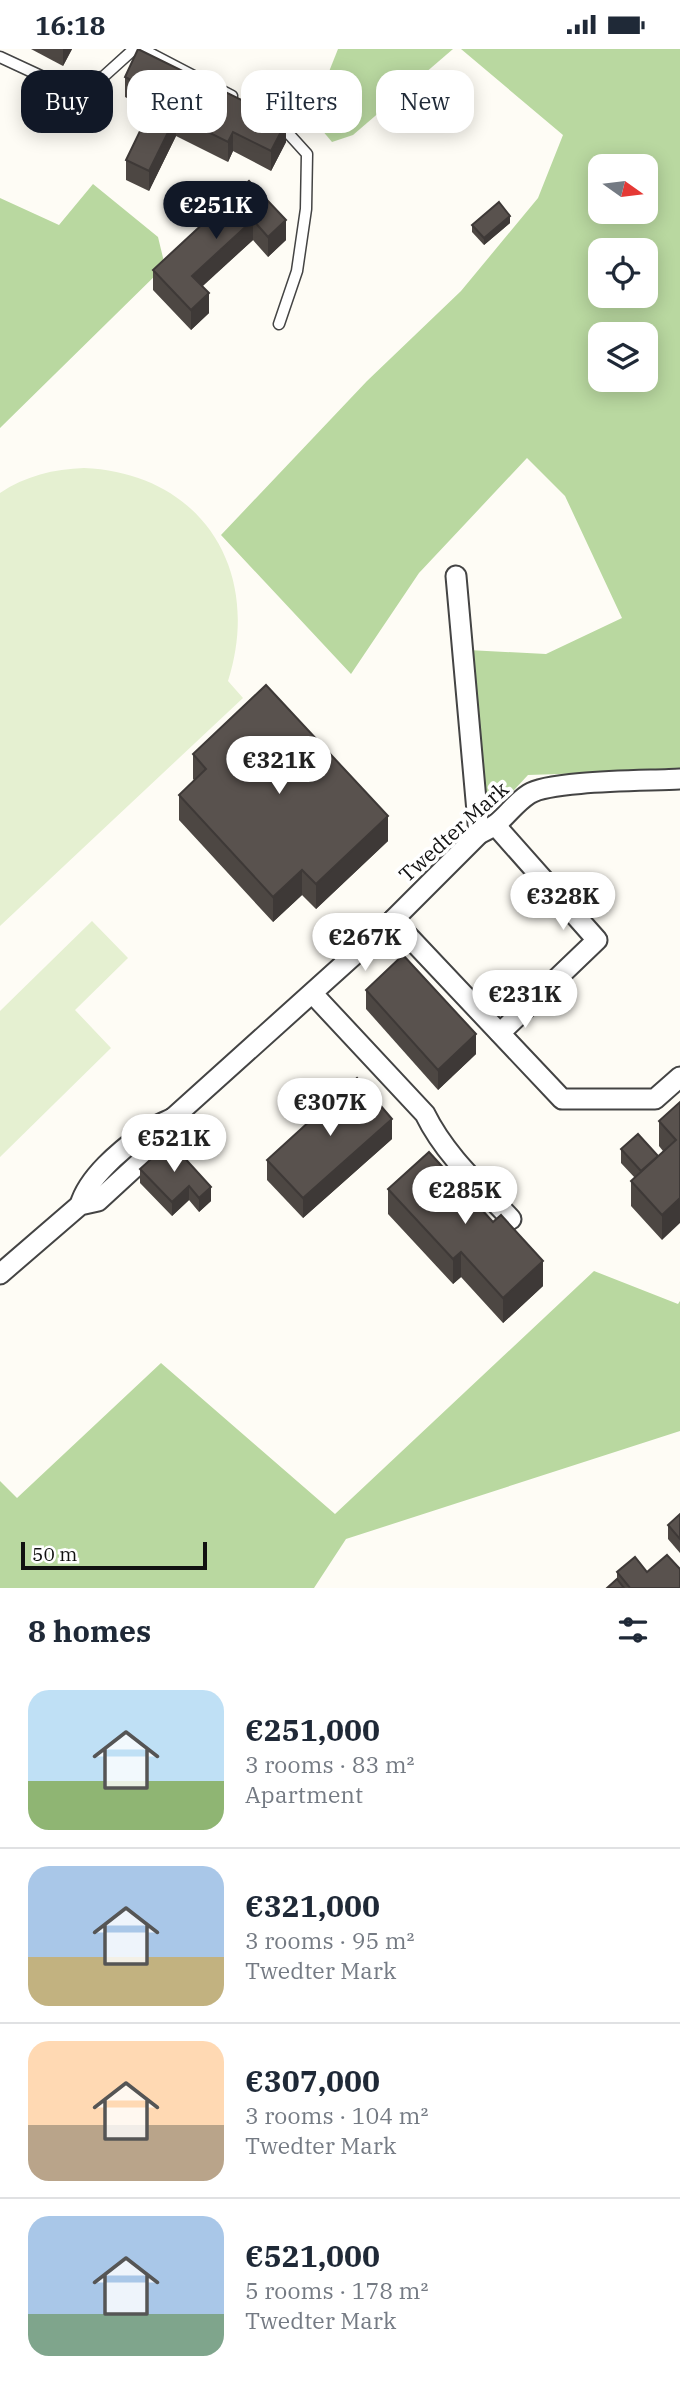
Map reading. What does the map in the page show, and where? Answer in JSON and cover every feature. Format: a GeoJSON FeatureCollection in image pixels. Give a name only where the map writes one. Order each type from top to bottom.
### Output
{"type":"FeatureCollection","features":[{"type":"Feature","properties":{"kind":"street"},"geometry":{"type":"LineString","coordinates":[[456,576],[487,830],[597,940],[500,1033]]}},
{"type":"Feature","properties":{"kind":"street","name":"Twedter Mark"},"geometry":{"type":"LineString","coordinates":[[0,1274],[79,1205],[98,1201],[160,1144],[173,1118],[313,994],[487,830],[531,793],[567,785],[680,779]]}},
{"type":"Feature","properties":{"kind":"street"},"geometry":{"type":"LineString","coordinates":[[393,920],[562,1100],[655,1099],[680,1077]]}},
{"type":"Feature","properties":{"kind":"street"},"geometry":{"type":"LineString","coordinates":[[313,994],[425,1114],[436,1136],[450,1154],[511,1219]]}},
{"type":"Feature","properties":{"kind":"lane"},"geometry":{"type":"LineString","coordinates":[[0,57],[56,83],[103,77],[134,49]]}},
{"type":"Feature","properties":{"kind":"lane"},"geometry":{"type":"LineString","coordinates":[[142,49],[237,99]]}},
{"type":"Feature","properties":{"kind":"lane"},"geometry":{"type":"LineString","coordinates":[[279,324],[297,271],[306,209],[307,154],[288,133]]}},
{"type":"Feature","properties":{"kind":"green space"},"geometry":{"type":"Polygon","coordinates":[[[338,49],[453,49],[429,70],[376,70],[376,115],[362,127],[362,70],[330,70],[338,49]]]}},
{"type":"Feature","properties":{"kind":"green space"},"geometry":{"type":"Polygon","coordinates":[[[461,49],[680,49],[680,770],[528,775],[501,804],[484,806],[468,650],[546,654],[622,618],[565,496],[527,458],[419,573],[351,674],[221,535],[367,381],[461,291],[538,198],[563,135],[461,49]]]}},
{"type":"Feature","properties":{"kind":"green space"},"geometry":{"type":"Polygon","coordinates":[[[324,133],[355,133],[353,135],[332,142],[324,133]]]}},
{"type":"Feature","properties":{"kind":"green space"},"geometry":{"type":"Polygon","coordinates":[[[93,184],[158,237],[165,266],[0,428],[0,198],[59,225],[93,184]]]}},
{"type":"Feature","properties":{"kind":"green space"},"geometry":{"type":"Polygon","coordinates":[[[84,468],[126,474],[161,488],[191,509],[213,535],[229,567],[237,602],[237,640],[228,681],[243,698],[0,926],[0,493],[19,482],[40,475],[84,468]]]}},
{"type":"Feature","properties":{"kind":"green space"},"geometry":{"type":"Polygon","coordinates":[[[92,921],[128,958],[75,1010],[111,1048],[0,1157],[0,1011],[92,921]]]}},
{"type":"Feature","properties":{"kind":"green space"},"geometry":{"type":"Polygon","coordinates":[[[594,1271],[678,1304],[680,1301],[680,1431],[346,1539],[314,1588],[0,1588],[0,1481],[17,1498],[161,1363],[335,1514],[594,1271]]]}},
{"type":"Feature","properties":{"kind":"building"},"geometry":{"type":"Polygon","coordinates":[[[138,49],[181,70],[128,70],[138,49]]]}},
{"type":"Feature","properties":{"kind":"building"},"geometry":{"type":"Polygon","coordinates":[[[227,93],[241,100],[241,133],[280,133],[271,151],[233,132],[228,142],[210,133],[227,133],[227,93]]]}},
{"type":"Feature","properties":{"kind":"building"},"geometry":{"type":"Polygon","coordinates":[[[139,133],[168,133],[149,171],[126,160],[139,133]]]}},
{"type":"Feature","properties":{"kind":"building"},"geometry":{"type":"Polygon","coordinates":[[[249,181],[286,220],[268,237],[253,220],[192,276],[209,293],[191,310],[153,270],[249,181]]]}},
{"type":"Feature","properties":{"kind":"building"},"geometry":{"type":"Polygon","coordinates":[[[499,202],[510,216],[484,238],[472,225],[499,202]]]}},
{"type":"Feature","properties":{"kind":"building"},"geometry":{"type":"Polygon","coordinates":[[[266,685],[388,816],[316,884],[302,870],[273,897],[179,795],[206,769],[193,754],[266,685]]]}},
{"type":"Feature","properties":{"kind":"building"},"geometry":{"type":"Polygon","coordinates":[[[403,955],[476,1034],[438,1070],[366,990],[403,955]]]}},
{"type":"Feature","properties":{"kind":"building"},"geometry":{"type":"Polygon","coordinates":[[[357,1078],[392,1119],[303,1198],[267,1160],[357,1078]]]}},
{"type":"Feature","properties":{"kind":"building"},"geometry":{"type":"Polygon","coordinates":[[[680,1102],[680,1198],[662,1215],[631,1181],[676,1140],[659,1121],[680,1102]]]}},
{"type":"Feature","properties":{"kind":"building"},"geometry":{"type":"Polygon","coordinates":[[[638,1134],[658,1156],[641,1171],[621,1149],[638,1134]]]}},
{"type":"Feature","properties":{"kind":"building"},"geometry":{"type":"Polygon","coordinates":[[[170,1142],[211,1187],[199,1198],[189,1186],[172,1202],[140,1169],[170,1142]]]}},
{"type":"Feature","properties":{"kind":"building"},"geometry":{"type":"Polygon","coordinates":[[[429,1152],[493,1222],[501,1215],[543,1261],[503,1298],[461,1252],[453,1259],[388,1189],[429,1152]]]}},
{"type":"Feature","properties":{"kind":"building"},"geometry":{"type":"Polygon","coordinates":[[[680,1514],[680,1539],[668,1525],[680,1514]]]}},
{"type":"Feature","properties":{"kind":"building"},"geometry":{"type":"Polygon","coordinates":[[[667,1555],[680,1569],[680,1588],[630,1588],[617,1572],[635,1557],[647,1572],[667,1555]]]}},
{"type":"Feature","properties":{"kind":"building"},"geometry":{"type":"Polygon","coordinates":[[[617,1579],[624,1588],[607,1588],[617,1579]]]}}]}
